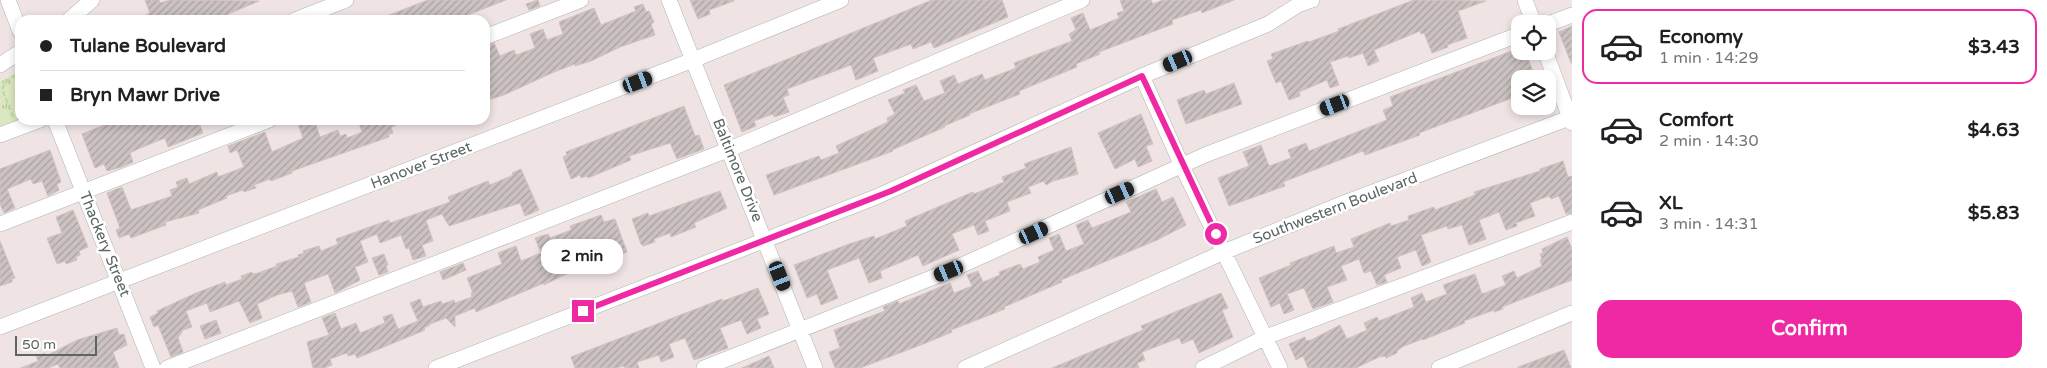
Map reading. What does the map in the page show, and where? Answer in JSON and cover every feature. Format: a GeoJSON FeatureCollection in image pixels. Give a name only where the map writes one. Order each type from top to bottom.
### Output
{"type":"FeatureCollection","features":[{"type":"Feature","properties":{"kind":"street"},"geometry":{"type":"LineString","coordinates":[[8,0],[15,18]]}},
{"type":"Feature","properties":{"kind":"street"},"geometry":{"type":"LineString","coordinates":[[76,15],[92,0]]}},
{"type":"Feature","properties":{"kind":"street"},"geometry":{"type":"LineString","coordinates":[[308,15],[346,0]]}},
{"type":"Feature","properties":{"kind":"street"},"geometry":{"type":"LineString","coordinates":[[490,35],[582,0]]}},
{"type":"Feature","properties":{"kind":"street","name":"Baltimore Drive"},"geometry":{"type":"LineString","coordinates":[[670,0],[815,368]]}},
{"type":"Feature","properties":{"kind":"street","name":"Hanover Street"},"geometry":{"type":"LineString","coordinates":[[0,327],[693,60],[841,0]]}},
{"type":"Feature","properties":{"kind":"street"},"geometry":{"type":"LineString","coordinates":[[167,368],[730,149],[1082,0]]}},
{"type":"Feature","properties":{"kind":"street"},"geometry":{"type":"LineString","coordinates":[[1278,0],[1283,15]]}},
{"type":"Feature","properties":{"kind":"street"},"geometry":{"type":"LineString","coordinates":[[436,368],[839,212],[934,172],[1142,76],[1268,24],[1298,5],[1312,0]]}},
{"type":"Feature","properties":{"kind":"street"},"geometry":{"type":"LineString","coordinates":[[1525,0],[1531,15]]}},
{"type":"Feature","properties":{"kind":"street"},"geometry":{"type":"LineString","coordinates":[[1556,21],[1572,15]]}},
{"type":"Feature","properties":{"kind":"street"},"geometry":{"type":"LineString","coordinates":[[704,368],[991,253],[1205,155],[1511,37]]}},
{"type":"Feature","properties":{"kind":"street"},"geometry":{"type":"LineString","coordinates":[[1548,60],[1571,119]]}},
{"type":"Feature","properties":{"kind":"street"},"geometry":{"type":"LineString","coordinates":[[1142,76],[1182,166],[1280,368]]}},
{"type":"Feature","properties":{"kind":"street","name":"Southwestern Boulevard"},"geometry":{"type":"LineString","coordinates":[[965,368],[1224,252],[1344,202],[1571,119]]}},
{"type":"Feature","properties":{"kind":"street"},"geometry":{"type":"LineString","coordinates":[[0,135],[27,125]]}},
{"type":"Feature","properties":{"kind":"street","name":"Thackery Street"},"geometry":{"type":"LineString","coordinates":[[58,125],[153,368]]}},
{"type":"Feature","properties":{"kind":"street"},"geometry":{"type":"LineString","coordinates":[[0,224],[256,125]]}},
{"type":"Feature","properties":{"kind":"street"},"geometry":{"type":"LineString","coordinates":[[1203,368],[1266,337],[1572,222]]}},
{"type":"Feature","properties":{"kind":"street"},"geometry":{"type":"LineString","coordinates":[[1439,368],[1572,313]]}},
{"type":"Feature","properties":{"kind":"path"},"geometry":{"type":"LineString","coordinates":[[15,75],[7,80],[2,89],[12,116],[15,118]]}},
{"type":"Feature","properties":{"kind":"green space"},"geometry":{"type":"Polygon","coordinates":[[[15,73],[15,122],[0,129],[0,82],[15,73]]]}},
{"type":"Feature","properties":{"kind":"building"},"geometry":{"type":"Polygon","coordinates":[[[145,0],[159,0],[160,3],[170,0],[259,1],[226,15],[146,15],[150,13],[145,0]]]}},
{"type":"Feature","properties":{"kind":"building"},"geometry":{"type":"Polygon","coordinates":[[[428,0],[506,0],[468,15],[389,15],[428,0]]]}},
{"type":"Feature","properties":{"kind":"building"},"geometry":{"type":"Polygon","coordinates":[[[538,0],[540,6],[529,10],[526,4],[538,0]]]}},
{"type":"Feature","properties":{"kind":"building"},"geometry":{"type":"Polygon","coordinates":[[[690,0],[734,1],[709,10],[710,14],[698,19],[690,0]]]}},
{"type":"Feature","properties":{"kind":"building"},"geometry":{"type":"Polygon","coordinates":[[[932,0],[1002,0],[1008,17],[934,48],[931,42],[913,49],[911,44],[873,58],[878,71],[856,80],[851,65],[787,89],[789,95],[783,97],[789,112],[774,117],[773,114],[754,121],[756,126],[742,132],[724,85],[932,0]]]}},
{"type":"Feature","properties":{"kind":"building"},"geometry":{"type":"Polygon","coordinates":[[[1120,0],[1151,0],[1153,4],[1163,0],[1234,0],[1202,13],[1201,10],[1172,20],[1173,24],[1099,52],[1100,54],[1076,64],[1077,67],[1019,91],[1020,94],[969,114],[893,151],[774,195],[766,175],[819,156],[821,160],[839,153],[836,146],[888,122],[887,118],[895,114],[888,100],[905,93],[903,90],[916,85],[924,101],[945,93],[940,81],[954,75],[958,84],[982,74],[985,80],[1016,68],[1014,63],[1072,41],[1069,34],[1076,30],[1071,18],[1083,13],[1090,30],[1119,18],[1117,13],[1124,11],[1120,0]]]}},
{"type":"Feature","properties":{"kind":"building"},"geometry":{"type":"Polygon","coordinates":[[[1414,0],[1486,1],[1458,11],[1467,38],[1447,45],[1448,47],[1432,53],[1424,33],[1421,34],[1420,31],[1374,50],[1379,61],[1368,66],[1363,53],[1330,62],[1339,85],[1330,88],[1327,80],[1299,92],[1300,96],[1289,100],[1281,81],[1276,83],[1267,61],[1273,59],[1271,54],[1339,31],[1338,29],[1414,0]]]}},
{"type":"Feature","properties":{"kind":"building"},"geometry":{"type":"Polygon","coordinates":[[[643,4],[646,12],[649,11],[654,22],[651,24],[655,35],[620,47],[591,61],[575,66],[575,64],[554,72],[490,99],[490,44],[494,43],[500,56],[514,50],[516,55],[535,48],[530,34],[543,29],[547,40],[563,34],[559,22],[594,8],[601,25],[636,11],[634,7],[643,4]]]}},
{"type":"Feature","properties":{"kind":"building"},"geometry":{"type":"Polygon","coordinates":[[[1572,26],[1572,63],[1571,63],[1559,32],[1572,26]]]}},
{"type":"Feature","properties":{"kind":"building"},"geometry":{"type":"Polygon","coordinates":[[[1511,51],[1511,60],[1529,60],[1532,70],[1511,70],[1511,98],[1365,155],[1363,151],[1283,182],[1285,186],[1229,206],[1218,178],[1249,166],[1243,152],[1261,145],[1269,166],[1291,158],[1288,150],[1306,143],[1309,151],[1387,120],[1383,110],[1393,106],[1390,97],[1511,51]]]}},
{"type":"Feature","properties":{"kind":"building"},"geometry":{"type":"Polygon","coordinates":[[[1234,83],[1242,104],[1186,124],[1177,100],[1204,90],[1206,94],[1234,83]]]}},
{"type":"Feature","properties":{"kind":"building"},"geometry":{"type":"Polygon","coordinates":[[[684,106],[695,136],[699,135],[704,149],[677,159],[670,143],[629,156],[631,160],[588,178],[587,176],[581,178],[580,175],[571,179],[563,157],[567,155],[566,152],[684,106]]]}},
{"type":"Feature","properties":{"kind":"building"},"geometry":{"type":"Polygon","coordinates":[[[1141,114],[1153,144],[1146,146],[1152,161],[1138,167],[1135,159],[1115,169],[1098,133],[1141,114]]]}},
{"type":"Feature","properties":{"kind":"building"},"geometry":{"type":"Polygon","coordinates":[[[104,125],[200,125],[203,133],[168,147],[165,138],[130,153],[133,162],[107,171],[104,164],[95,168],[82,134],[104,125]]]}},
{"type":"Feature","properties":{"kind":"building"},"geometry":{"type":"Polygon","coordinates":[[[298,125],[316,125],[320,137],[338,130],[340,136],[346,134],[347,138],[362,132],[360,125],[396,125],[391,127],[393,133],[389,134],[389,137],[292,171],[292,173],[271,181],[270,179],[254,185],[256,188],[226,196],[227,198],[198,210],[199,213],[165,222],[166,225],[131,238],[129,234],[119,238],[116,230],[120,228],[107,193],[122,187],[131,210],[172,196],[170,190],[178,187],[176,182],[187,178],[189,184],[217,172],[218,177],[244,167],[237,150],[230,153],[228,146],[265,132],[272,152],[303,138],[298,125]]]}},
{"type":"Feature","properties":{"kind":"building"},"geometry":{"type":"Polygon","coordinates":[[[1071,147],[1078,174],[1053,181],[1046,185],[1044,181],[1028,187],[1031,193],[1007,202],[1010,211],[985,221],[989,231],[978,235],[974,225],[952,234],[959,250],[923,266],[918,255],[880,271],[882,278],[869,283],[859,258],[827,270],[838,298],[821,305],[817,294],[807,298],[794,265],[849,244],[874,236],[875,239],[907,226],[905,221],[973,192],[974,194],[1004,182],[1002,177],[1026,168],[1024,164],[1071,147]]]}},
{"type":"Feature","properties":{"kind":"building"},"geometry":{"type":"Polygon","coordinates":[[[50,150],[61,182],[57,184],[59,190],[48,196],[42,181],[33,184],[31,179],[7,189],[15,208],[4,213],[0,204],[0,169],[50,150]]]}},
{"type":"Feature","properties":{"kind":"building"},"geometry":{"type":"Polygon","coordinates":[[[1563,161],[1568,177],[1572,176],[1572,213],[1566,214],[1559,196],[1551,199],[1549,196],[1530,203],[1535,216],[1516,223],[1517,226],[1506,230],[1499,212],[1479,220],[1486,239],[1469,245],[1462,225],[1448,229],[1447,226],[1421,235],[1431,262],[1422,266],[1416,250],[1397,257],[1401,268],[1384,275],[1387,282],[1377,285],[1371,271],[1364,273],[1359,259],[1341,266],[1347,280],[1327,287],[1333,302],[1313,309],[1304,288],[1287,294],[1294,310],[1284,314],[1280,303],[1271,307],[1259,278],[1291,265],[1290,263],[1334,246],[1336,253],[1354,247],[1351,239],[1390,223],[1391,226],[1409,220],[1408,216],[1434,207],[1435,210],[1475,195],[1474,192],[1540,171],[1540,169],[1563,161]]]}},
{"type":"Feature","properties":{"kind":"building"},"geometry":{"type":"Polygon","coordinates":[[[521,169],[539,210],[525,216],[520,203],[449,226],[442,214],[426,220],[433,241],[422,245],[426,256],[413,260],[409,248],[406,249],[401,235],[380,243],[377,234],[360,241],[368,262],[355,267],[360,280],[335,293],[328,274],[304,283],[311,302],[298,307],[292,291],[277,295],[257,304],[262,318],[250,323],[239,301],[210,312],[207,303],[186,311],[192,327],[183,330],[178,338],[183,352],[171,357],[158,325],[154,327],[150,317],[158,313],[157,311],[196,293],[225,282],[226,285],[242,279],[241,276],[252,272],[252,274],[258,273],[277,266],[276,264],[299,257],[298,255],[304,253],[303,251],[319,246],[321,251],[338,244],[336,239],[389,220],[390,223],[450,202],[448,197],[488,181],[490,185],[513,175],[512,173],[521,169]]]}},
{"type":"Feature","properties":{"kind":"building"},"geometry":{"type":"Polygon","coordinates":[[[1156,189],[1162,202],[1173,197],[1186,225],[1157,240],[1061,280],[1062,282],[1004,307],[1005,309],[951,330],[952,332],[926,343],[860,368],[835,368],[829,352],[840,348],[834,330],[885,311],[883,307],[898,301],[899,304],[950,283],[954,293],[972,286],[967,275],[978,271],[983,282],[1000,275],[999,272],[1020,264],[1023,269],[1040,262],[1038,257],[1054,250],[1049,238],[1059,234],[1066,251],[1084,244],[1076,225],[1088,220],[1092,228],[1131,212],[1126,202],[1156,189]]]}},
{"type":"Feature","properties":{"kind":"building"},"geometry":{"type":"Polygon","coordinates":[[[720,191],[727,208],[694,223],[696,227],[671,237],[670,233],[654,239],[655,242],[643,246],[641,244],[632,219],[648,213],[649,216],[720,191]]]}},
{"type":"Feature","properties":{"kind":"building"},"geometry":{"type":"Polygon","coordinates":[[[73,210],[88,247],[79,251],[80,255],[76,257],[77,260],[66,264],[65,261],[57,264],[47,238],[62,233],[56,217],[73,210]]]}},
{"type":"Feature","properties":{"kind":"building"},"geometry":{"type":"Polygon","coordinates":[[[601,215],[604,222],[615,219],[627,252],[564,275],[476,312],[475,308],[455,316],[455,327],[446,318],[430,324],[424,328],[425,330],[357,358],[355,354],[348,356],[347,353],[330,359],[332,365],[324,368],[313,368],[307,342],[329,335],[322,318],[335,313],[341,329],[356,323],[360,333],[385,323],[383,317],[392,314],[398,329],[418,321],[410,303],[420,299],[423,307],[441,301],[442,304],[454,300],[455,303],[472,297],[471,293],[473,293],[467,278],[502,264],[498,253],[516,246],[521,261],[541,253],[535,238],[548,234],[550,238],[571,230],[570,226],[601,215]]]}},
{"type":"Feature","properties":{"kind":"building"},"geometry":{"type":"Polygon","coordinates":[[[1567,237],[1572,249],[1572,280],[1502,307],[1503,309],[1494,312],[1494,310],[1464,321],[1465,323],[1402,347],[1397,353],[1386,358],[1385,356],[1379,357],[1356,368],[1308,368],[1303,356],[1296,360],[1289,344],[1305,337],[1306,341],[1311,340],[1340,325],[1347,339],[1367,330],[1364,323],[1377,317],[1379,321],[1414,307],[1411,298],[1422,293],[1426,302],[1447,294],[1443,285],[1475,274],[1482,294],[1506,285],[1502,276],[1514,271],[1517,278],[1542,266],[1540,254],[1543,253],[1542,249],[1567,237]]]}},
{"type":"Feature","properties":{"kind":"building"},"geometry":{"type":"Polygon","coordinates":[[[0,241],[15,278],[12,279],[12,282],[0,286],[0,241]]]}},
{"type":"Feature","properties":{"kind":"building"},"geometry":{"type":"Polygon","coordinates":[[[384,254],[388,265],[386,266],[388,272],[379,275],[372,258],[384,254]]]}},
{"type":"Feature","properties":{"kind":"building"},"geometry":{"type":"Polygon","coordinates":[[[463,263],[466,270],[443,280],[440,272],[463,263]]]}},
{"type":"Feature","properties":{"kind":"building"},"geometry":{"type":"Polygon","coordinates":[[[758,288],[769,314],[757,319],[761,328],[747,334],[741,320],[720,328],[728,348],[694,360],[685,338],[669,344],[674,357],[661,362],[659,355],[637,362],[639,368],[625,368],[624,366],[616,368],[575,368],[571,357],[722,299],[723,301],[758,288]]]}},
{"type":"Feature","properties":{"kind":"building"},"geometry":{"type":"Polygon","coordinates":[[[1221,293],[1228,308],[1222,310],[1233,337],[1199,353],[1193,339],[1182,344],[1179,338],[1142,352],[1145,360],[1137,363],[1139,368],[1052,368],[1143,330],[1141,326],[1221,293]]]}},
{"type":"Feature","properties":{"kind":"building"},"geometry":{"type":"Polygon","coordinates":[[[216,320],[221,333],[205,339],[200,326],[216,320]]]}},
{"type":"Feature","properties":{"kind":"building"},"geometry":{"type":"Polygon","coordinates":[[[117,328],[119,335],[124,334],[127,345],[113,352],[119,368],[60,368],[58,364],[48,368],[21,368],[38,361],[36,356],[45,353],[46,356],[77,340],[117,328]]]}},
{"type":"Feature","properties":{"kind":"building"},"geometry":{"type":"Polygon","coordinates":[[[1564,350],[1571,368],[1518,368],[1518,367],[1564,350]]]}},
{"type":"Feature","properties":{"kind":"building"},"geometry":{"type":"Polygon","coordinates":[[[769,356],[774,368],[742,368],[769,356]]]}},
{"type":"Feature","properties":{"kind":"route"},"geometry":{"type":"LineString","coordinates":[[583,311],[891,191],[1142,76],[1182,166],[1216,234]]}}]}
